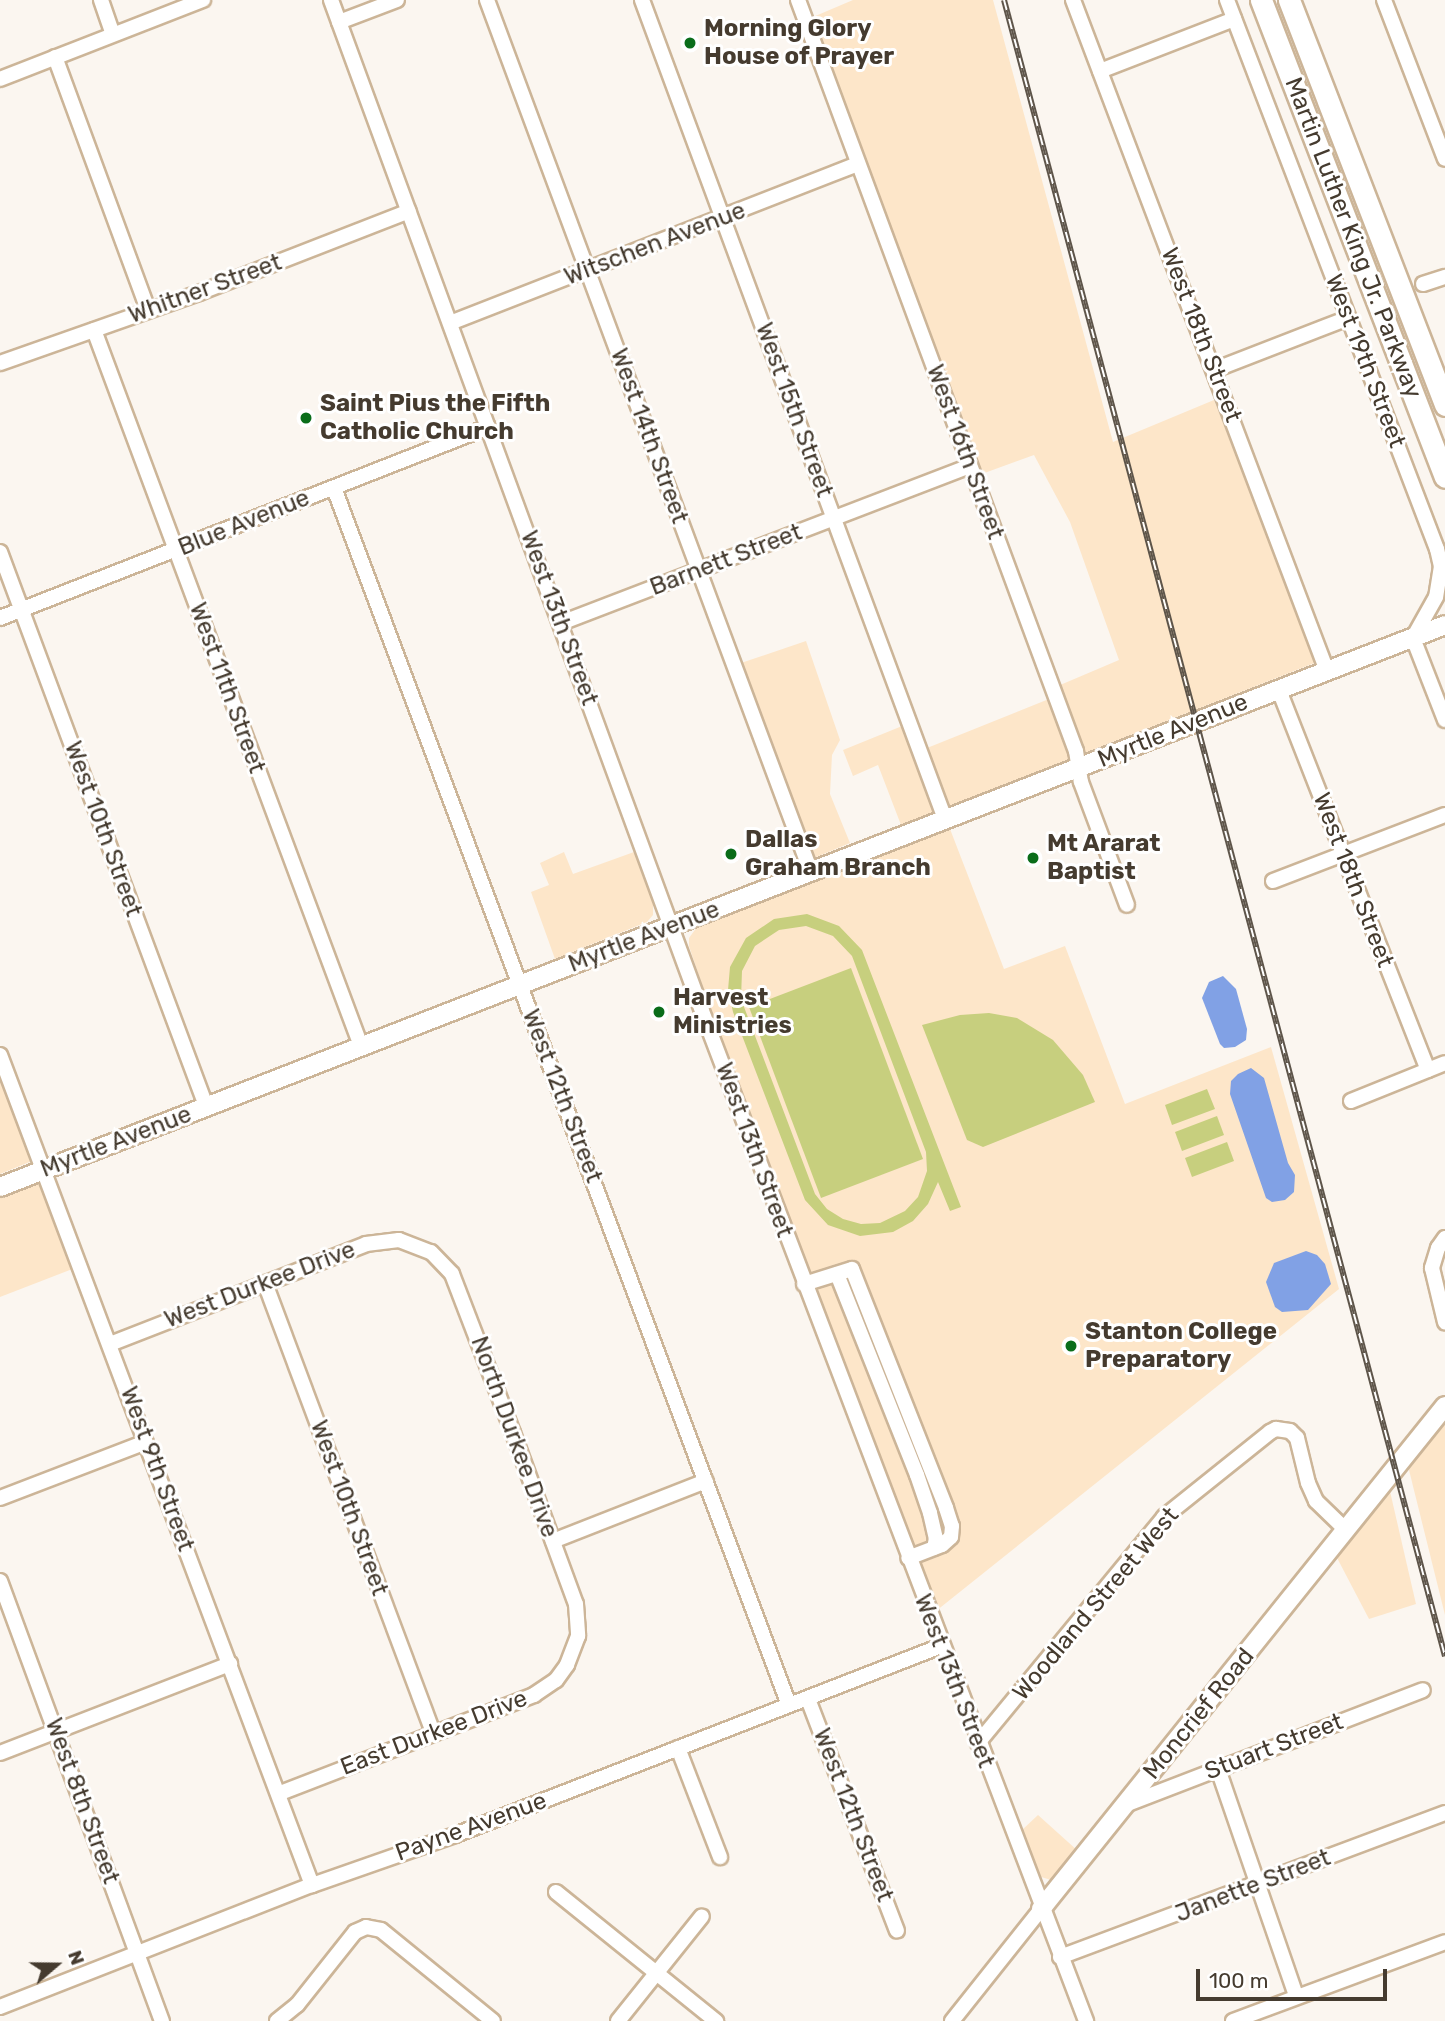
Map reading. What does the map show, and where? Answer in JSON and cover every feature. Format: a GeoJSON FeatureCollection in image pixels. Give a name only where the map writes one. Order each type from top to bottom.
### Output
{"type":"FeatureCollection","features":[{"type":"Feature","properties":{"kind":"highway","name":"Martin Luther King Jr. Parkway"},"geometry":{"type":"LineString","coordinates":[[1261,0],[1445,477]]}},
{"type":"Feature","properties":{"kind":"highway","name":"Martin Luther King Jr. Parkway"},"geometry":{"type":"LineString","coordinates":[[1289,0],[1445,405]]}},
{"type":"Feature","properties":{"kind":"main road","name":"Myrtle Avenue"},"geometry":{"type":"LineString","coordinates":[[0,1186],[1445,625]]}},
{"type":"Feature","properties":{"kind":"main road","name":"Moncrief Road"},"geometry":{"type":"LineString","coordinates":[[1041,1909],[1445,1406]]}},
{"type":"Feature","properties":{"kind":"street"},"geometry":{"type":"LineString","coordinates":[[101,0],[113,34]]}},
{"type":"Feature","properties":{"kind":"street"},"geometry":{"type":"LineString","coordinates":[[0,79],[202,0]]}},
{"type":"Feature","properties":{"kind":"street","name":"West 13th Street"},"geometry":{"type":"LineString","coordinates":[[331,0],[804,1284],[1086,2021]]}},
{"type":"Feature","properties":{"kind":"street"},"geometry":{"type":"LineString","coordinates":[[339,22],[397,0]]}},
{"type":"Feature","properties":{"kind":"street","name":"West 14th Street"},"geometry":{"type":"LineString","coordinates":[[487,0],[811,873]]}},
{"type":"Feature","properties":{"kind":"street","name":"West 15th Street"},"geometry":{"type":"LineString","coordinates":[[642,0],[945,819]]}},
{"type":"Feature","properties":{"kind":"street","name":"West 16th Street"},"geometry":{"type":"LineString","coordinates":[[798,0],[1076,751],[1077,769],[1127,905]]}},
{"type":"Feature","properties":{"kind":"street","name":"West 18th Street"},"geometry":{"type":"LineString","coordinates":[[1073,0],[1327,671]]}},
{"type":"Feature","properties":{"kind":"street","name":"West 19th Street"},"geometry":{"type":"LineString","coordinates":[[1227,0],[1437,549],[1441,566],[1436,597],[1413,638]]}},
{"type":"Feature","properties":{"kind":"street"},"geometry":{"type":"LineString","coordinates":[[1384,0],[1445,159]]}},
{"type":"Feature","properties":{"kind":"street"},"geometry":{"type":"LineString","coordinates":[[1100,71],[1234,19]]}},
{"type":"Feature","properties":{"kind":"street"},"geometry":{"type":"LineString","coordinates":[[55,57],[148,310]]}},
{"type":"Feature","properties":{"kind":"street","name":"Witschen Avenue"},"geometry":{"type":"LineString","coordinates":[[450,323],[859,164]]}},
{"type":"Feature","properties":{"kind":"street","name":"Whitner Street"},"geometry":{"type":"LineString","coordinates":[[0,363],[409,211]]}},
{"type":"Feature","properties":{"kind":"street"},"geometry":{"type":"LineString","coordinates":[[1423,284],[1445,277]]}},
{"type":"Feature","properties":{"kind":"street"},"geometry":{"type":"LineString","coordinates":[[1214,370],[1348,318]]}},
{"type":"Feature","properties":{"kind":"street","name":"West 11th Street"},"geometry":{"type":"LineString","coordinates":[[94,330],[361,1046]]}},
{"type":"Feature","properties":{"kind":"street","name":"Blue Avenue"},"geometry":{"type":"LineString","coordinates":[[0,618],[488,427]]}},
{"type":"Feature","properties":{"kind":"street","name":"Barnett Street"},"geometry":{"type":"LineString","coordinates":[[561,623],[970,466]]}},
{"type":"Feature","properties":{"kind":"street","name":"West 12th Street"},"geometry":{"type":"LineString","coordinates":[[334,488],[789,1705]]}},
{"type":"Feature","properties":{"kind":"street","name":"West 10th Street"},"geometry":{"type":"LineString","coordinates":[[0,552],[206,1106]]}},
{"type":"Feature","properties":{"kind":"street"},"geometry":{"type":"LineString","coordinates":[[1413,638],[1445,720]]}},
{"type":"Feature","properties":{"kind":"street","name":"West 18th Street"},"geometry":{"type":"LineString","coordinates":[[1279,690],[1428,1070]]}},
{"type":"Feature","properties":{"kind":"street"},"geometry":{"type":"LineString","coordinates":[[1273,881],[1445,815]]}},
{"type":"Feature","properties":{"kind":"street","name":"West 9th Street"},"geometry":{"type":"LineString","coordinates":[[0,1055],[46,1169],[312,1885]]}},
{"type":"Feature","properties":{"kind":"street"},"geometry":{"type":"LineString","coordinates":[[1352,1101],[1445,1063]]}},
{"type":"Feature","properties":{"kind":"street"},"geometry":{"type":"LineString","coordinates":[[1445,1238],[1438,1248],[1432,1268],[1445,1322]]}},
{"type":"Feature","properties":{"kind":"street","name":"West Durkee Drive"},"geometry":{"type":"LineString","coordinates":[[110,1343],[366,1244],[381,1240],[412,1243]]}},
{"type":"Feature","properties":{"kind":"street","name":"North Durkee Drive"},"geometry":{"type":"LineString","coordinates":[[412,1243],[442,1261],[460,1289],[576,1604],[578,1636],[574,1651]]}},
{"type":"Feature","properties":{"kind":"street"},"geometry":{"type":"LineString","coordinates":[[804,1284],[852,1269],[946,1508],[952,1526],[951,1537],[934,1548],[908,1558]]}},
{"type":"Feature","properties":{"kind":"street","name":"West 10th Street"},"geometry":{"type":"LineString","coordinates":[[265,1283],[433,1733]]}},
{"type":"Feature","properties":{"kind":"street","name":"Woodland Street West"},"geometry":{"type":"LineString","coordinates":[[978,1743],[1164,1517],[1270,1432],[1276,1429],[1290,1431],[1297,1438],[1316,1501],[1346,1530]]}},
{"type":"Feature","properties":{"kind":"street"},"geometry":{"type":"LineString","coordinates":[[0,1498],[146,1442]]}},
{"type":"Feature","properties":{"kind":"street"},"geometry":{"type":"LineString","coordinates":[[553,1541],[706,1481]]}},
{"type":"Feature","properties":{"kind":"street","name":"West 8th Street"},"geometry":{"type":"LineString","coordinates":[[0,1581],[162,2021]]}},
{"type":"Feature","properties":{"kind":"street","name":"Payne Avenue"},"geometry":{"type":"LineString","coordinates":[[0,2007],[312,1885],[455,1835],[941,1646]]}},
{"type":"Feature","properties":{"kind":"street","name":"East Durkee Drive"},"geometry":{"type":"LineString","coordinates":[[278,1794],[544,1690],[556,1680],[574,1651]]}},
{"type":"Feature","properties":{"kind":"street"},"geometry":{"type":"LineString","coordinates":[[0,1753],[230,1664]]}},
{"type":"Feature","properties":{"kind":"street","name":"Stuart Street"},"geometry":{"type":"LineString","coordinates":[[1125,1805],[1423,1690]]}},
{"type":"Feature","properties":{"kind":"street","name":"West 12th Street"},"geometry":{"type":"LineString","coordinates":[[808,1699],[897,1931]]}},
{"type":"Feature","properties":{"kind":"street"},"geometry":{"type":"LineString","coordinates":[[678,1748],[720,1857]]}},
{"type":"Feature","properties":{"kind":"street"},"geometry":{"type":"LineString","coordinates":[[1218,1769],[1296,1996]]}},
{"type":"Feature","properties":{"kind":"street","name":"Janette Street"},"geometry":{"type":"LineString","coordinates":[[1060,1958],[1445,1813]]}},
{"type":"Feature","properties":{"kind":"street"},"geometry":{"type":"LineString","coordinates":[[556,1892],[716,2021]]}},
{"type":"Feature","properties":{"kind":"street","name":"Moncrief Road"},"geometry":{"type":"LineString","coordinates":[[952,2021],[1041,1909]]}},
{"type":"Feature","properties":{"kind":"street"},"geometry":{"type":"LineString","coordinates":[[618,2021],[702,1916]]}},
{"type":"Feature","properties":{"kind":"street"},"geometry":{"type":"LineString","coordinates":[[277,2021],[297,2005],[355,1932],[366,1927],[381,1930],[493,2021]]}},
{"type":"Feature","properties":{"kind":"street"},"geometry":{"type":"LineString","coordinates":[[1233,2021],[1445,1942]]}},
{"type":"Feature","properties":{"kind":"shaded area"},"geometry":{"type":"Polygon","coordinates":[[[853,0],[993,0],[1113,442],[1214,400],[1317,662],[901,825],[878,765],[853,776],[843,750],[917,720],[927,748],[1049,699],[1046,691],[1119,660],[1070,522],[1034,455],[979,475],[813,17],[853,0]]]}},
{"type":"Feature","properties":{"kind":"shaded area"},"geometry":{"type":"Polygon","coordinates":[[[806,641],[840,740],[832,755],[830,794],[850,843],[814,858],[741,663],[806,641]]]}},
{"type":"Feature","properties":{"kind":"shaded area"},"geometry":{"type":"Polygon","coordinates":[[[950,829],[1004,969],[1065,946],[1125,1104],[1271,1047],[1339,1289],[936,1611],[720,1039],[689,946],[689,938],[697,927],[950,829]]]}},
{"type":"Feature","properties":{"kind":"shaded area"},"geometry":{"type":"Polygon","coordinates":[[[564,852],[573,874],[634,852],[653,904],[653,915],[647,922],[555,959],[531,892],[549,885],[540,863],[564,852]]]}},
{"type":"Feature","properties":{"kind":"shaded area"},"geometry":{"type":"Polygon","coordinates":[[[0,1076],[32,1161],[0,1174],[0,1076]]]}},
{"type":"Feature","properties":{"kind":"shaded area"},"geometry":{"type":"Polygon","coordinates":[[[44,1181],[75,1268],[0,1297],[0,1198],[44,1181]]]}},
{"type":"Feature","properties":{"kind":"shaded area"},"geometry":{"type":"Polygon","coordinates":[[[1445,1417],[1445,1615],[1408,1466],[1445,1417]]]}},
{"type":"Feature","properties":{"kind":"shaded area"},"geometry":{"type":"Polygon","coordinates":[[[1389,1487],[1416,1604],[1369,1619],[1335,1554],[1389,1487]]]}},
{"type":"Feature","properties":{"kind":"shaded area"},"geometry":{"type":"Polygon","coordinates":[[[1038,1815],[1078,1851],[1051,1880],[1038,1876],[1021,1831],[1038,1815]]]}},
{"type":"Feature","properties":{"kind":"green space"},"geometry":{"type":"Polygon","coordinates":[[[807,914],[839,926],[862,950],[961,1207],[950,1211],[938,1182],[928,1204],[913,1221],[893,1232],[860,1236],[828,1225],[805,1200],[733,1012],[728,990],[730,967],[746,938],[774,919],[807,914]],[[806,926],[779,930],[755,946],[742,971],[741,999],[815,1194],[827,1209],[843,1219],[861,1224],[880,1223],[905,1211],[918,1197],[927,1171],[926,1152],[852,956],[833,936],[806,926]]]}},
{"type":"Feature","properties":{"kind":"green space"},"geometry":{"type":"Polygon","coordinates":[[[851,968],[923,1159],[821,1198],[749,1007],[851,968]]]}},
{"type":"Feature","properties":{"kind":"green space"},"geometry":{"type":"Polygon","coordinates":[[[989,1013],[1017,1018],[1053,1040],[1083,1075],[1095,1102],[983,1147],[967,1140],[922,1025],[960,1015],[989,1013]]]}},
{"type":"Feature","properties":{"kind":"green space"},"geometry":{"type":"Polygon","coordinates":[[[1207,1089],[1215,1109],[1172,1125],[1165,1105],[1207,1089]]]}},
{"type":"Feature","properties":{"kind":"green space"},"geometry":{"type":"Polygon","coordinates":[[[1217,1116],[1224,1135],[1182,1151],[1175,1132],[1217,1116]]]}},
{"type":"Feature","properties":{"kind":"green space"},"geometry":{"type":"Polygon","coordinates":[[[1227,1142],[1234,1161],[1192,1177],[1185,1158],[1227,1142]]]}},
{"type":"Feature","properties":{"kind":"water"},"geometry":{"type":"Polygon","coordinates":[[[1223,976],[1236,989],[1247,1029],[1246,1040],[1235,1047],[1224,1048],[1202,998],[1209,982],[1223,976]]]}},
{"type":"Feature","properties":{"kind":"water"},"geometry":{"type":"Polygon","coordinates":[[[1251,1068],[1264,1078],[1288,1163],[1295,1175],[1294,1192],[1285,1200],[1272,1202],[1266,1198],[1230,1094],[1231,1081],[1251,1068]]]}},
{"type":"Feature","properties":{"kind":"water"},"geometry":{"type":"Polygon","coordinates":[[[1306,1251],[1317,1255],[1325,1264],[1331,1284],[1308,1310],[1282,1312],[1275,1307],[1266,1282],[1274,1263],[1306,1251]]]}},
{"type":"Feature","properties":{"kind":"railway"},"geometry":{"type":"LineString","coordinates":[[1004,0],[1445,1656]]}},
{"type":"Feature","properties":{"kind":"place","name":"Morning Glory House of Prayer"},"geometry":{"type":"Point","coordinates":[690,43]}},
{"type":"Feature","properties":{"kind":"place","name":"Saint Pius the Fifth Catholic Church"},"geometry":{"type":"Point","coordinates":[306,418]}},
{"type":"Feature","properties":{"kind":"place","name":"Dallas Graham Branch"},"geometry":{"type":"Point","coordinates":[731,854]}},
{"type":"Feature","properties":{"kind":"place","name":"Mt Ararat Baptist"},"geometry":{"type":"Point","coordinates":[1033,858]}},
{"type":"Feature","properties":{"kind":"place","name":"Harvest Ministries"},"geometry":{"type":"Point","coordinates":[659,1012]}},
{"type":"Feature","properties":{"kind":"place","name":"Stanton College Preparatory"},"geometry":{"type":"Point","coordinates":[1071,1346]}}]}
